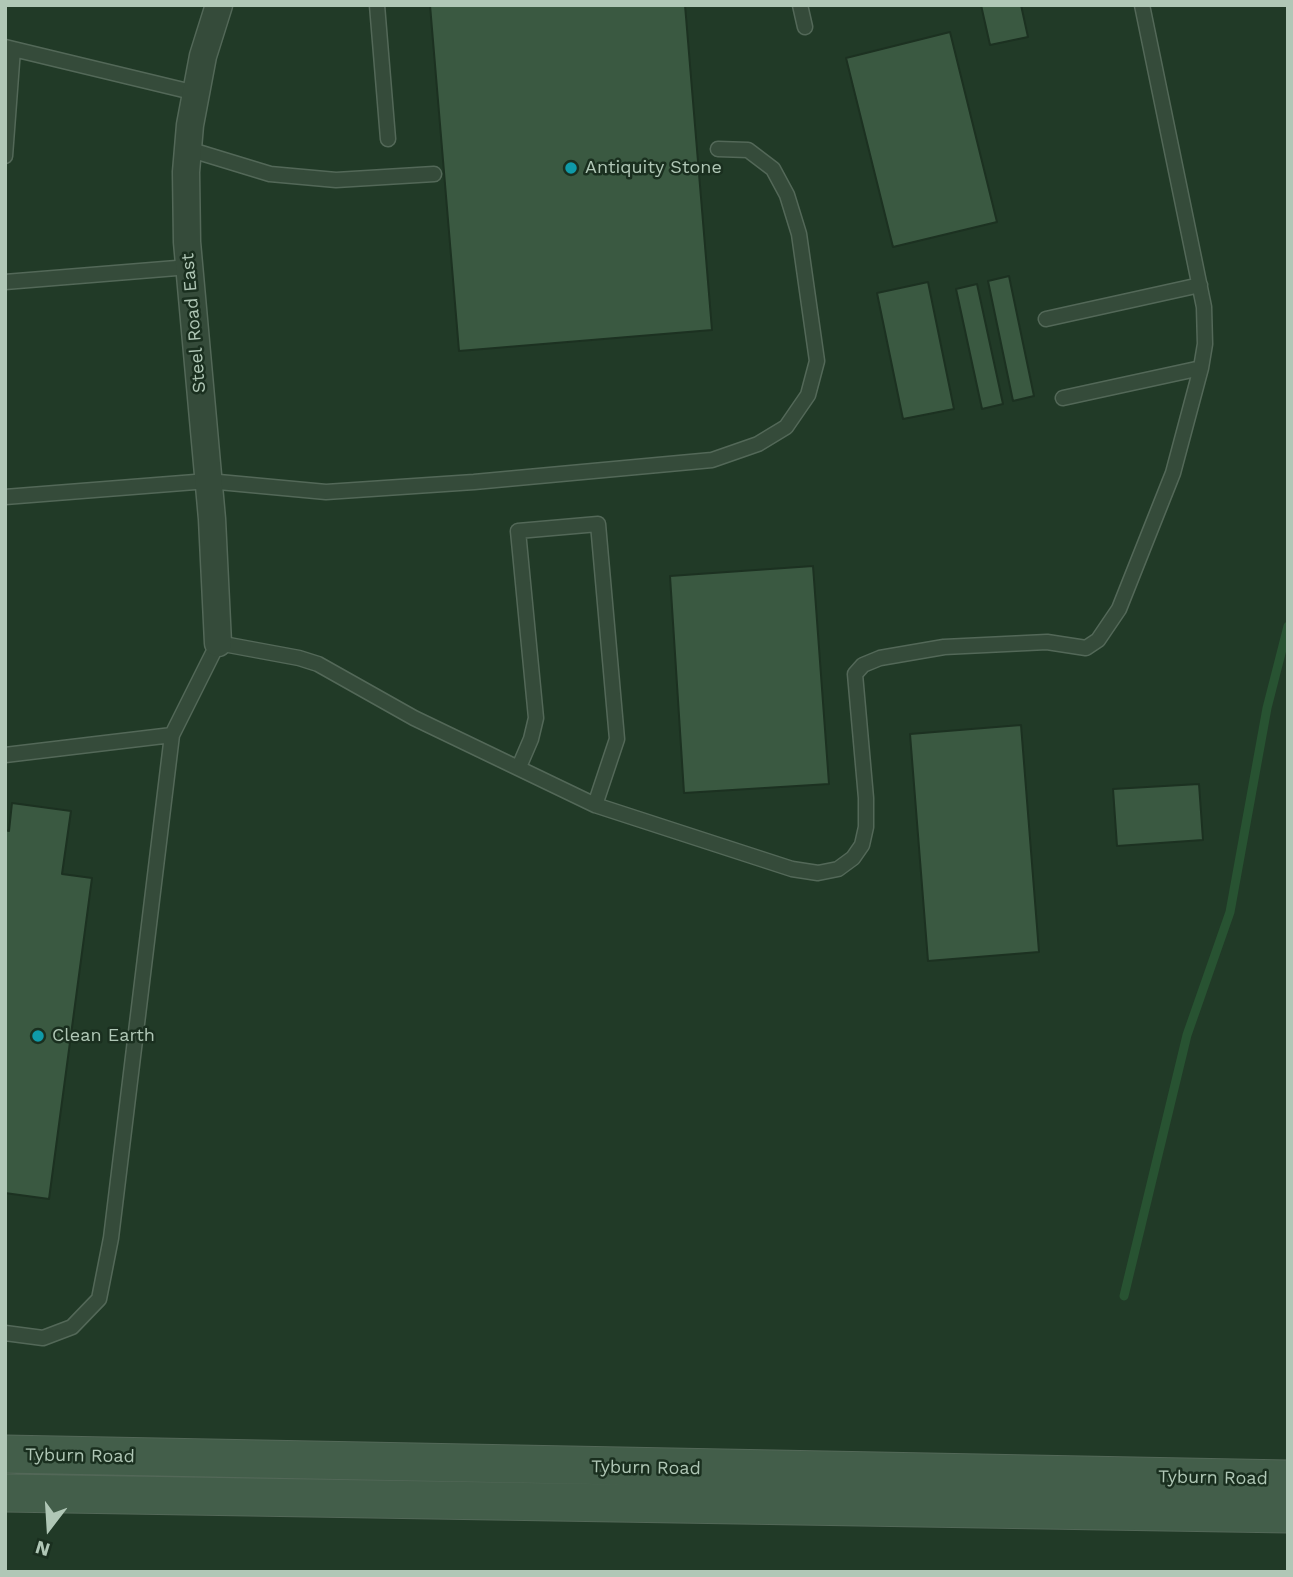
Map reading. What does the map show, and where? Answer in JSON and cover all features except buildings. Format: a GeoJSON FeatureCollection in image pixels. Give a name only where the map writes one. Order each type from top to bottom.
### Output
{"type":"FeatureCollection","features":[{"type":"Feature","properties":{"kind":"main road","name":"Tyburn Road"},"geometry":{"type":"LineString","coordinates":[[5,1454],[1288,1479]]}},
{"type":"Feature","properties":{"kind":"main road","name":"Tyburn Road"},"geometry":{"type":"LineString","coordinates":[[5,1493],[1288,1514]]}},
{"type":"Feature","properties":{"kind":"street","name":"Steel Road East"},"geometry":{"type":"LineString","coordinates":[[218,643],[208,481],[189,267],[186,183],[188,149],[203,56],[219,5]]}},
{"type":"Feature","properties":{"kind":"lane"},"geometry":{"type":"LineString","coordinates":[[377,5],[388,139]]}},
{"type":"Feature","properties":{"kind":"lane"},"geometry":{"type":"LineString","coordinates":[[800,5],[805,27]]}},
{"type":"Feature","properties":{"kind":"lane"},"geometry":{"type":"LineString","coordinates":[[5,1334],[43,1338],[72,1327],[99,1298],[111,1238],[172,735],[218,643],[299,657],[318,664],[414,718],[595,805],[792,869],[818,873],[838,869],[853,858],[862,845],[866,827],[855,674],[863,665],[880,658],[944,647],[1047,642],[1086,648],[1098,640],[1119,608],[1173,473],[1201,368],[1205,326],[1200,285],[1142,5]]}},
{"type":"Feature","properties":{"kind":"lane"},"geometry":{"type":"LineString","coordinates":[[5,156],[9,48],[197,93]]}},
{"type":"Feature","properties":{"kind":"lane"},"geometry":{"type":"LineString","coordinates":[[188,149],[270,174],[348,180],[434,174]]}},
{"type":"Feature","properties":{"kind":"lane"},"geometry":{"type":"LineString","coordinates":[[5,497],[208,481],[326,492],[474,482],[712,460],[758,444],[786,427],[808,395],[817,361],[799,234],[787,195],[773,169],[748,150],[718,149]]}},
{"type":"Feature","properties":{"kind":"lane"},"geometry":{"type":"LineString","coordinates":[[5,282],[189,267]]}},
{"type":"Feature","properties":{"kind":"lane"},"geometry":{"type":"LineString","coordinates":[[1046,319],[1200,285]]}},
{"type":"Feature","properties":{"kind":"lane"},"geometry":{"type":"LineString","coordinates":[[1062,398],[1201,368]]}},
{"type":"Feature","properties":{"kind":"lane"},"geometry":{"type":"LineString","coordinates":[[519,767],[534,727],[536,710],[518,531],[598,524],[618,740],[595,805]]}},
{"type":"Feature","properties":{"kind":"lane"},"geometry":{"type":"LineString","coordinates":[[5,755],[172,735]]}},
{"type":"Feature","properties":{"kind":"waterway"},"geometry":{"type":"LineString","coordinates":[[1124,1296],[1187,1035],[1230,912],[1267,708],[1288,626]]}},
{"type":"Feature","properties":{"kind":"place","name":"Antiquity Stone"},"geometry":{"type":"Point","coordinates":[571,168]}},
{"type":"Feature","properties":{"kind":"place","name":"Clean Earth"},"geometry":{"type":"Point","coordinates":[38,1036]}}]}
